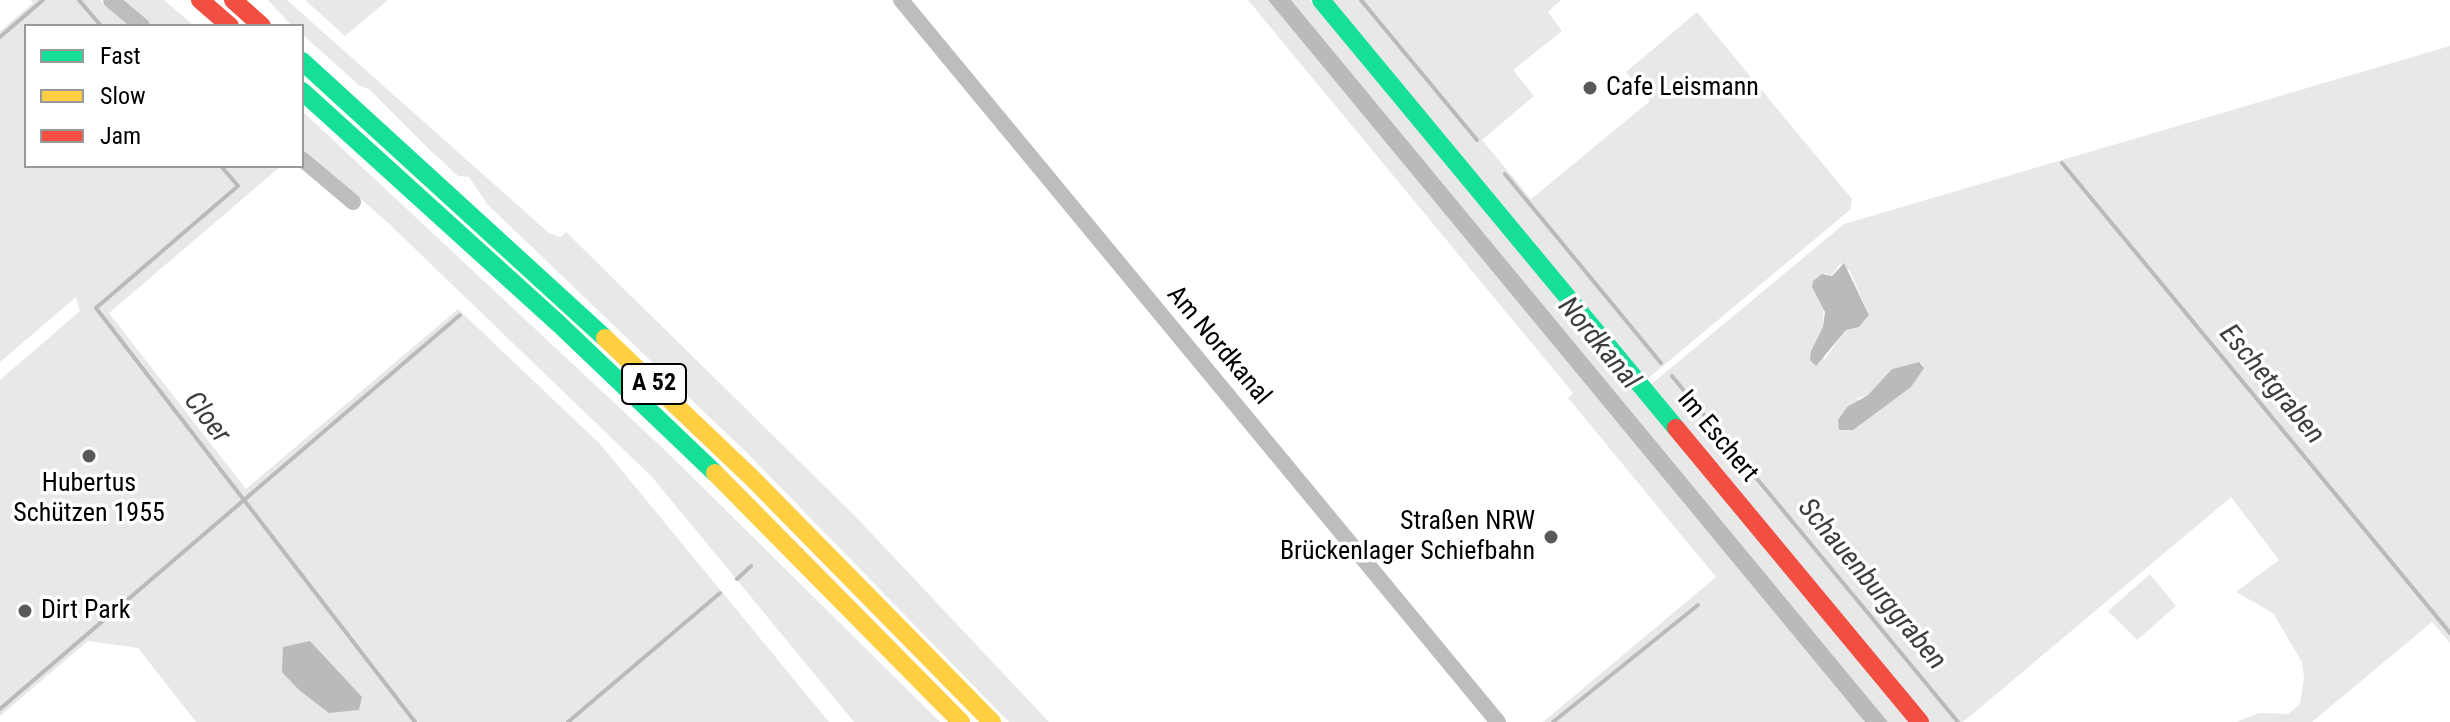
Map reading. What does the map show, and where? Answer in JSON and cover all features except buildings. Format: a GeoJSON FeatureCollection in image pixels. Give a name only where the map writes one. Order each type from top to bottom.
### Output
{"type":"FeatureCollection","features":[{"type":"Feature","properties":{"kind":"main road"},"geometry":{"type":"LineString","coordinates":[[200,0],[228,24]]}},
{"type":"Feature","properties":{"kind":"main road"},"geometry":{"type":"LineString","coordinates":[[233,0],[260,24]]}},
{"type":"Feature","properties":{"kind":"main road","name":"Im Eschert"},"geometry":{"type":"LineString","coordinates":[[1321,0],[1920,722]]}},
{"type":"Feature","properties":{"kind":"main road","name":"A 52"},"geometry":{"type":"LineString","coordinates":[[304,63],[575,309],[719,446],[992,722]]}},
{"type":"Feature","properties":{"kind":"main road","name":"A 52"},"geometry":{"type":"LineString","coordinates":[[304,93],[570,335],[735,493],[961,722]]}},
{"type":"Feature","properties":{"kind":"street"},"geometry":{"type":"LineString","coordinates":[[111,0],[140,24]]}},
{"type":"Feature","properties":{"kind":"street","name":"Am Nordkanal"},"geometry":{"type":"LineString","coordinates":[[901,0],[1498,722]]}},
{"type":"Feature","properties":{"kind":"street"},"geometry":{"type":"LineString","coordinates":[[304,161],[353,202]]}},
{"type":"Feature","properties":{"kind":"shaded area"},"geometry":{"type":"Polygon","coordinates":[[[31,0],[100,0],[128,24],[24,24],[24,168],[279,168],[109,313],[246,489],[458,309],[600,444],[829,722],[196,722],[138,648],[88,641],[0,716],[0,380],[80,311],[76,297],[0,362],[0,31],[33,3],[31,0]]]}},
{"type":"Feature","properties":{"kind":"shaded area"},"geometry":{"type":"Polygon","coordinates":[[[119,0],[164,0],[192,24],[148,24],[119,0]]]}},
{"type":"Feature","properties":{"kind":"shaded area"},"geometry":{"type":"Polygon","coordinates":[[[268,0],[287,0],[549,233],[560,237],[566,232],[856,517],[1049,722],[1009,722],[747,453],[488,205],[469,177],[458,176],[369,89],[360,86],[304,36],[304,24],[290,24],[268,0]]]}},
{"type":"Feature","properties":{"kind":"shaded area"},"geometry":{"type":"Polygon","coordinates":[[[305,0],[388,0],[345,36],[305,0]]]}},
{"type":"Feature","properties":{"kind":"shaded area"},"geometry":{"type":"Polygon","coordinates":[[[1248,0],[1268,0],[1865,722],[1543,722],[1716,577],[1568,398],[1573,393],[1248,0]]]}},
{"type":"Feature","properties":{"kind":"shaded area"},"geometry":{"type":"Polygon","coordinates":[[[1268,0],[1291,0],[1888,722],[1865,722],[1268,0]]]}},
{"type":"Feature","properties":{"kind":"shaded area"},"geometry":{"type":"Polygon","coordinates":[[[1291,0],[1310,0],[1910,722],[1888,722],[1291,0]]]}},
{"type":"Feature","properties":{"kind":"shaded area"},"geometry":{"type":"Polygon","coordinates":[[[1329,0],[1561,0],[1548,12],[1562,31],[1513,70],[1534,96],[1482,140],[1531,199],[1650,101],[1626,72],[1697,12],[1852,199],[1850,210],[1645,381],[1329,0]]]}},
{"type":"Feature","properties":{"kind":"shaded area"},"geometry":{"type":"Polygon","coordinates":[[[2450,46],[2450,643],[2432,622],[2312,722],[2236,722],[2259,713],[2288,714],[2300,704],[2304,678],[2302,662],[2273,613],[2236,592],[2279,560],[2231,497],[1963,722],[1928,722],[1649,386],[1844,224],[2450,46]],[[1840,264],[1831,276],[1825,273],[1823,327],[1811,351],[1825,359],[1846,329],[1859,327],[1869,315],[1850,271],[1840,264]],[[1918,362],[1892,369],[1868,395],[1856,399],[1882,406],[1911,387],[1923,365],[1918,362]]]}},
{"type":"Feature","properties":{"kind":"shaded area"},"geometry":{"type":"Polygon","coordinates":[[[304,113],[668,453],[940,722],[854,722],[652,477],[385,220],[304,150],[304,113]]]}},
{"type":"Feature","properties":{"kind":"shaded area"},"geometry":{"type":"Polygon","coordinates":[[[1844,263],[1869,315],[1859,327],[1846,330],[1816,366],[1810,360],[1811,351],[1823,327],[1825,312],[1812,287],[1813,281],[1822,274],[1832,276],[1844,263]]]}},
{"type":"Feature","properties":{"kind":"shaded area"},"geometry":{"type":"Polygon","coordinates":[[[1919,362],[1924,368],[1911,387],[1853,430],[1839,430],[1838,420],[1847,407],[1868,395],[1892,369],[1919,362]]]}},
{"type":"Feature","properties":{"kind":"shaded area"},"geometry":{"type":"Polygon","coordinates":[[[2150,574],[2176,606],[2137,640],[2108,611],[2150,574]]]}},
{"type":"Feature","properties":{"kind":"shaded area"},"geometry":{"type":"Polygon","coordinates":[[[310,641],[362,697],[359,710],[329,713],[282,672],[283,647],[310,641]]]}},
{"type":"Feature","properties":{"kind":"waterway"},"geometry":{"type":"LineString","coordinates":[[0,37],[43,0]]}},
{"type":"Feature","properties":{"kind":"waterway","name":"Cloer"},"geometry":{"type":"LineString","coordinates":[[79,0],[99,24]]}},
{"type":"Feature","properties":{"kind":"waterway","name":"Schauenburggraben"},"geometry":{"type":"LineString","coordinates":[[1361,0],[1477,140]]}},
{"type":"Feature","properties":{"kind":"waterway","name":"Eschetgraben"},"geometry":{"type":"LineString","coordinates":[[2062,163],[2450,633]]}},
{"type":"Feature","properties":{"kind":"waterway","name":"Cloer"},"geometry":{"type":"LineString","coordinates":[[223,168],[238,186],[96,308],[415,722]]}},
{"type":"Feature","properties":{"kind":"waterway","name":"Schauenburggraben"},"geometry":{"type":"LineString","coordinates":[[1505,174],[1661,363]]}},
{"type":"Feature","properties":{"kind":"waterway"},"geometry":{"type":"LineString","coordinates":[[0,709],[460,315]]}},
{"type":"Feature","properties":{"kind":"waterway","name":"Schauenburggraben"},"geometry":{"type":"LineString","coordinates":[[1672,376],[1744,464]]}},
{"type":"Feature","properties":{"kind":"waterway","name":"Schauenburggraben"},"geometry":{"type":"LineString","coordinates":[[1753,474],[1958,722]]}},
{"type":"Feature","properties":{"kind":"waterway"},"geometry":{"type":"LineString","coordinates":[[737,579],[751,566]]}},
{"type":"Feature","properties":{"kind":"waterway"},"geometry":{"type":"LineString","coordinates":[[568,722],[720,593]]}},
{"type":"Feature","properties":{"kind":"waterway"},"geometry":{"type":"LineString","coordinates":[[1553,722],[1698,605]]}},
{"type":"Feature","properties":{"kind":"traffic: fast"},"geometry":{"type":"LineString","coordinates":[[1321,0],[1676,428]]}},
{"type":"Feature","properties":{"kind":"traffic: fast"},"geometry":{"type":"LineString","coordinates":[[304,63],[605,338]]}},
{"type":"Feature","properties":{"kind":"traffic: fast"},"geometry":{"type":"LineString","coordinates":[[304,93],[559,324],[715,473]]}},
{"type":"Feature","properties":{"kind":"traffic: slow"},"geometry":{"type":"LineString","coordinates":[[605,338],[752,478],[992,722]]}},
{"type":"Feature","properties":{"kind":"traffic: slow"},"geometry":{"type":"LineString","coordinates":[[715,473],[961,722]]}},
{"type":"Feature","properties":{"kind":"traffic: jam"},"geometry":{"type":"LineString","coordinates":[[200,0],[228,24]]}},
{"type":"Feature","properties":{"kind":"traffic: jam"},"geometry":{"type":"LineString","coordinates":[[233,0],[260,24]]}},
{"type":"Feature","properties":{"kind":"traffic: jam"},"geometry":{"type":"LineString","coordinates":[[1676,428],[1920,722]]}},
{"type":"Feature","properties":{"kind":"place","name":"Cafe Leismann"},"geometry":{"type":"Point","coordinates":[1590,88]}},
{"type":"Feature","properties":{"kind":"place","name":"Hubertus Schützen 1955"},"geometry":{"type":"Point","coordinates":[89,456]}},
{"type":"Feature","properties":{"kind":"place","name":"Straßen NRW Brückenlager Schiefbahn"},"geometry":{"type":"Point","coordinates":[1551,537]}},
{"type":"Feature","properties":{"kind":"place","name":"Dirt Park"},"geometry":{"type":"Point","coordinates":[25,611]}},
{"type":"Feature","properties":{"kind":"water label","name":"Nordkanal"},"geometry":{"type":"Point","coordinates":[1598,344]}}]}
